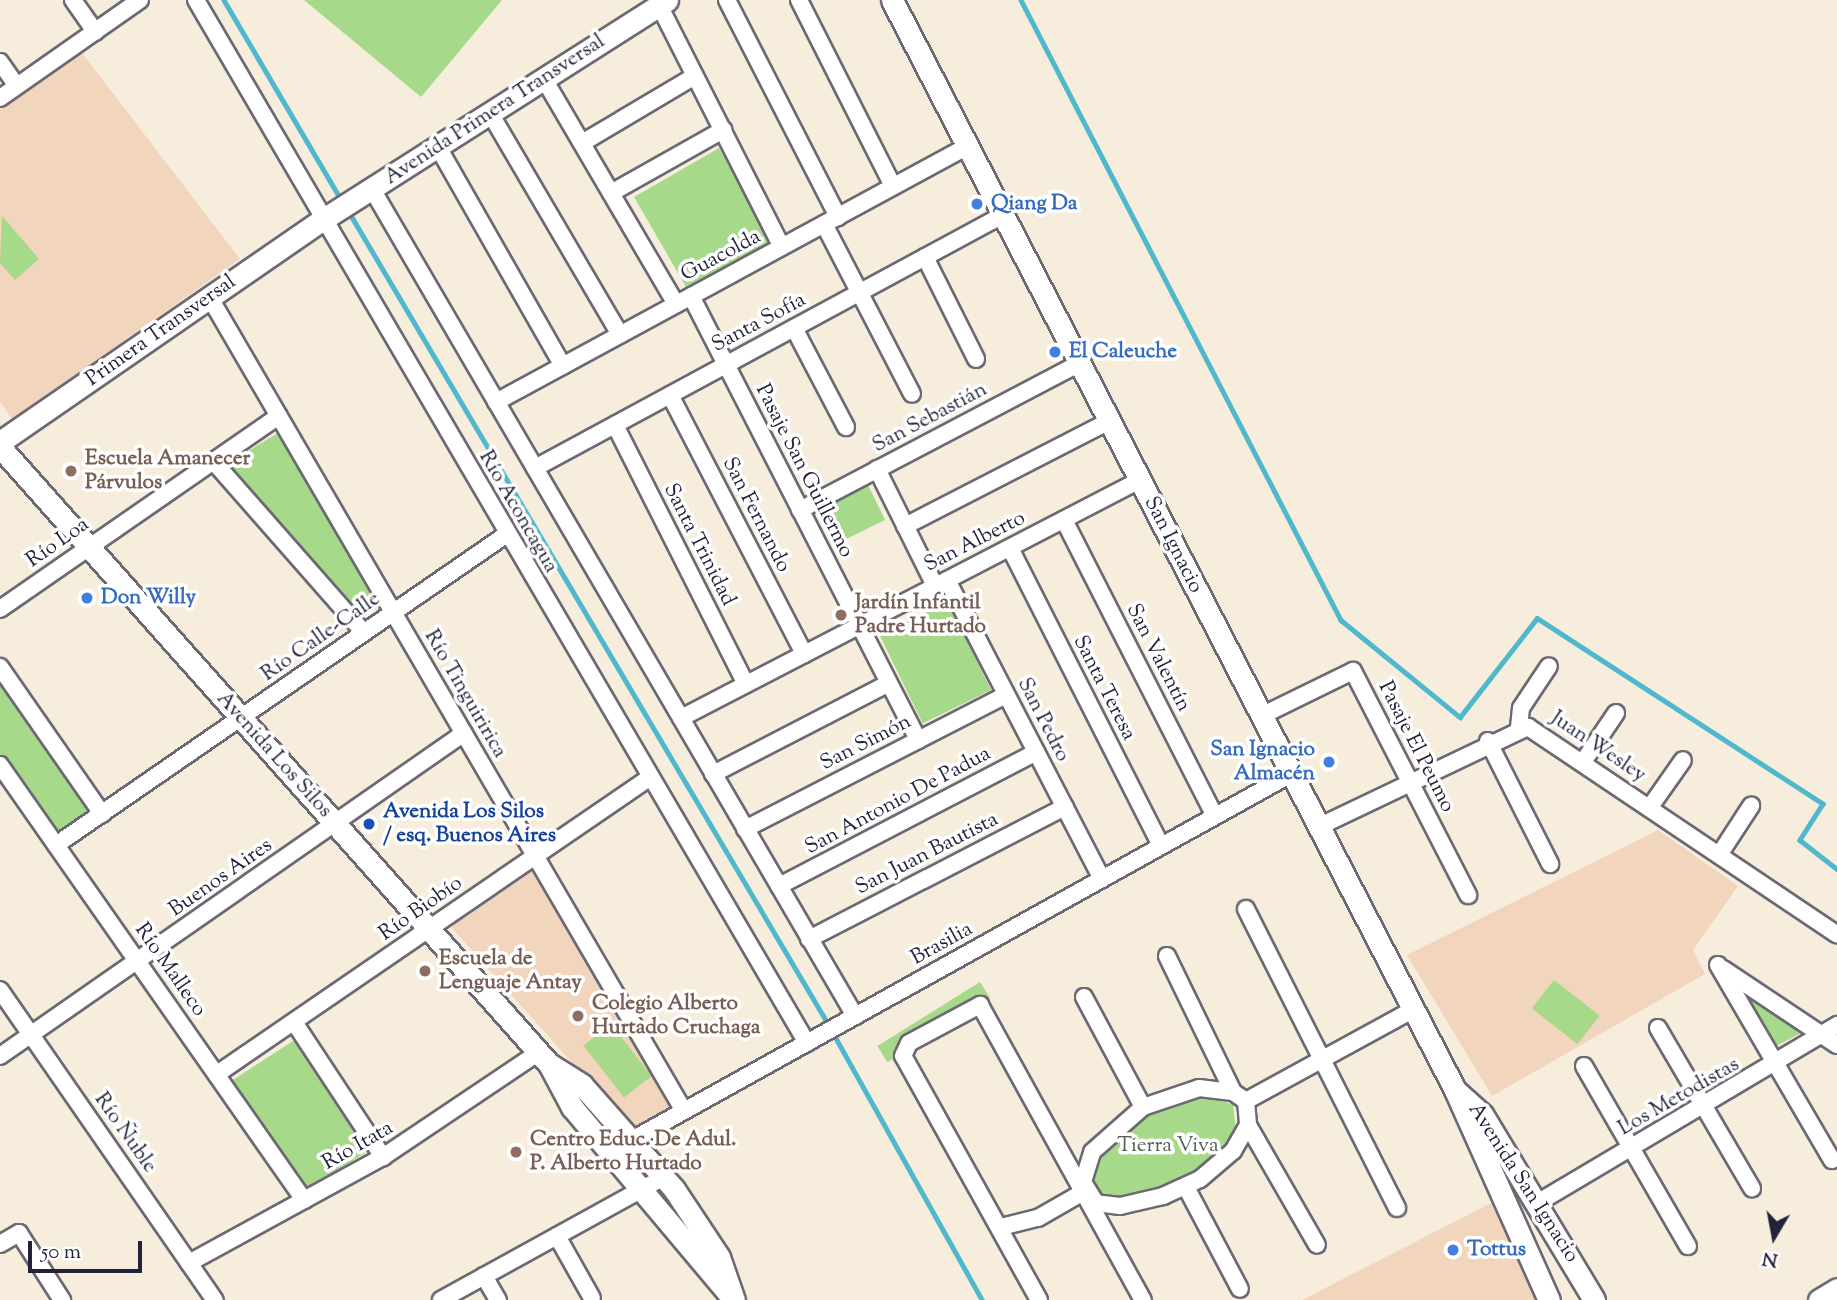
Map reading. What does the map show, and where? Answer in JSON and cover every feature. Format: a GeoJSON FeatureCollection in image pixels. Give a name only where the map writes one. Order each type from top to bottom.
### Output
{"type":"FeatureCollection","features":[{"type":"Feature","properties":{"kind":"main road","name":"San Ignacio"},"geometry":{"type":"LineString","coordinates":[[892,0],[1455,1090]]}},
{"type":"Feature","properties":{"kind":"main road","name":"Avenida Primera Transversal"},"geometry":{"type":"LineString","coordinates":[[337,211],[663,2]]}},
{"type":"Feature","properties":{"kind":"main road","name":"Primera Transversal"},"geometry":{"type":"LineString","coordinates":[[0,445],[337,211]]}},
{"type":"Feature","properties":{"kind":"main road","name":"Avenida Los Silos"},"geometry":{"type":"LineString","coordinates":[[0,445],[544,1058],[582,1086],[664,1177],[719,1257],[734,1300],[644,1188],[572,1107],[544,1058]]}},
{"type":"Feature","properties":{"kind":"main road","name":"Avenida San Ignacio"},"geometry":{"type":"LineString","coordinates":[[1455,1090],[1476,1107],[1539,1202],[1594,1300]]}},
{"type":"Feature","properties":{"kind":"main road","name":"Avenida San Ignacio"},"geometry":{"type":"LineString","coordinates":[[1455,1090],[1461,1115],[1549,1300]]}},
{"type":"Feature","properties":{"kind":"main road"},"geometry":{"type":"LineString","coordinates":[[1819,1300],[1837,1289]]}},
{"type":"Feature","properties":{"kind":"street"},"geometry":{"type":"LineString","coordinates":[[73,0],[95,32]]}},
{"type":"Feature","properties":{"kind":"street"},"geometry":{"type":"LineString","coordinates":[[0,98],[140,0]]}},
{"type":"Feature","properties":{"kind":"street","name":"Río Aconcagua"},"geometry":{"type":"LineString","coordinates":[[196,0],[337,211],[507,534],[649,778],[811,1041]]}},
{"type":"Feature","properties":{"kind":"street"},"geometry":{"type":"LineString","coordinates":[[727,0],[831,220],[859,293],[912,394]]}},
{"type":"Feature","properties":{"kind":"street"},"geometry":{"type":"LineString","coordinates":[[799,0],[893,186]]}},
{"type":"Feature","properties":{"kind":"street"},"geometry":{"type":"LineString","coordinates":[[663,2],[695,76],[782,247]]}},
{"type":"Feature","properties":{"kind":"street"},"geometry":{"type":"LineString","coordinates":[[0,62],[17,86]]}},
{"type":"Feature","properties":{"kind":"street"},"geometry":{"type":"LineString","coordinates":[[582,143],[695,76]]}},
{"type":"Feature","properties":{"kind":"street"},"geometry":{"type":"LineString","coordinates":[[544,79],[676,304]]}},
{"type":"Feature","properties":{"kind":"street"},"geometry":{"type":"LineString","coordinates":[[490,113],[620,335]]}},
{"type":"Feature","properties":{"kind":"street"},"geometry":{"type":"LineString","coordinates":[[611,193],[723,130]]}},
{"type":"Feature","properties":{"kind":"street"},"geometry":{"type":"LineString","coordinates":[[438,147],[563,366]]}},
{"type":"Feature","properties":{"kind":"street","name":"Guacolda"},"geometry":{"type":"LineString","coordinates":[[496,402],[966,147]]}},
{"type":"Feature","properties":{"kind":"street","name":"Río Aconcagua"},"geometry":{"type":"LineString","coordinates":[[372,189],[855,1016]]}},
{"type":"Feature","properties":{"kind":"street","name":"Santa Sofía"},"geometry":{"type":"LineString","coordinates":[[535,468],[1003,215]]}},
{"type":"Feature","properties":{"kind":"street"},"geometry":{"type":"LineString","coordinates":[[925,257],[976,359]]}},
{"type":"Feature","properties":{"kind":"street","name":"Pasaje San Guillermo"},"geometry":{"type":"LineString","coordinates":[[691,296],[918,740]]}},
{"type":"Feature","properties":{"kind":"street","name":"Río Tinguiririca"},"geometry":{"type":"LineString","coordinates":[[209,298],[684,1111]]}},
{"type":"Feature","properties":{"kind":"street"},"geometry":{"type":"LineString","coordinates":[[794,328],[846,427]]}},
{"type":"Feature","properties":{"kind":"street","name":"San Sebastián"},"geometry":{"type":"LineString","coordinates":[[800,510],[1080,363]]}},
{"type":"Feature","properties":{"kind":"street","name":"San Fernando"},"geometry":{"type":"LineString","coordinates":[[670,395],[804,654]]}},
{"type":"Feature","properties":{"kind":"street","name":"Río Loa"},"geometry":{"type":"LineString","coordinates":[[0,609],[279,416]]}},
{"type":"Feature","properties":{"kind":"street"},"geometry":{"type":"LineString","coordinates":[[905,526],[1109,421]]}},
{"type":"Feature","properties":{"kind":"street","name":"Santa Trinidad"},"geometry":{"type":"LineString","coordinates":[[615,425],[746,684]]}},
{"type":"Feature","properties":{"kind":"street"},"geometry":{"type":"LineString","coordinates":[[214,461],[364,633]]}},
{"type":"Feature","properties":{"kind":"street","name":"San Pedro"},"geometry":{"type":"LineString","coordinates":[[877,469],[905,526],[1006,695],[1102,879]]}},
{"type":"Feature","properties":{"kind":"street","name":"San Alberto"},"geometry":{"type":"LineString","coordinates":[[681,718],[1140,480]]}},
{"type":"Feature","properties":{"kind":"street","name":"San Valentín"},"geometry":{"type":"LineString","coordinates":[[1064,520],[1215,816]]}},
{"type":"Feature","properties":{"kind":"street","name":"Río Calle-Calle"},"geometry":{"type":"LineString","coordinates":[[56,845],[507,534]]}},
{"type":"Feature","properties":{"kind":"street","name":"Santa Teresa"},"geometry":{"type":"LineString","coordinates":[[1010,548],[1161,846]]}},
{"type":"Feature","properties":{"kind":"street"},"geometry":{"type":"LineString","coordinates":[[1519,727],[1521,708],[1549,666]]}},
{"type":"Feature","properties":{"kind":"street"},"geometry":{"type":"LineString","coordinates":[[0,667],[102,814]]}},
{"type":"Feature","properties":{"kind":"street","name":"Pasaje El Peumo"},"geometry":{"type":"LineString","coordinates":[[1261,716],[1353,671],[1468,895]]}},
{"type":"Feature","properties":{"kind":"street"},"geometry":{"type":"LineString","coordinates":[[713,774],[889,683]]}},
{"type":"Feature","properties":{"kind":"street","name":"San Simón"},"geometry":{"type":"LineString","coordinates":[[745,828],[1006,695]]}},
{"type":"Feature","properties":{"kind":"street"},"geometry":{"type":"LineString","coordinates":[[1583,762],[1616,713]]}},
{"type":"Feature","properties":{"kind":"street","name":"Juan Wesley"},"geometry":{"type":"LineString","coordinates":[[1318,827],[1519,727],[1539,731],[1837,935]]}},
{"type":"Feature","properties":{"kind":"street","name":"Buenos Aires"},"geometry":{"type":"LineString","coordinates":[[0,1056],[464,733]]}},
{"type":"Feature","properties":{"kind":"street"},"geometry":{"type":"LineString","coordinates":[[1488,741],[1550,864]]}},
{"type":"Feature","properties":{"kind":"street","name":"San Antonio De Padua"},"geometry":{"type":"LineString","coordinates":[[779,886],[1036,752]]}},
{"type":"Feature","properties":{"kind":"street"},"geometry":{"type":"LineString","coordinates":[[1650,807],[1683,760]]}},
{"type":"Feature","properties":{"kind":"street","name":"Río Malleco"},"geometry":{"type":"LineString","coordinates":[[0,765],[304,1200]]}},
{"type":"Feature","properties":{"kind":"street","name":"Brasilia"},"geometry":{"type":"LineString","coordinates":[[612,1151],[1291,774]]}},
{"type":"Feature","properties":{"kind":"street","name":"Río Biobío"},"geometry":{"type":"LineString","coordinates":[[217,1074],[649,778]]}},
{"type":"Feature","properties":{"kind":"street"},"geometry":{"type":"LineString","coordinates":[[1719,855],[1751,806]]}},
{"type":"Feature","properties":{"kind":"street","name":"San Juan Bautista"},"geometry":{"type":"LineString","coordinates":[[809,939],[1065,807]]}},
{"type":"Feature","properties":{"kind":"street"},"geometry":{"type":"LineString","coordinates":[[1246,909],[1397,1208]]}},
{"type":"Feature","properties":{"kind":"street"},"geometry":{"type":"LineString","coordinates":[[1167,956],[1240,1096],[1248,1125],[1317,1245]]}},
{"type":"Feature","properties":{"kind":"street"},"geometry":{"type":"LineString","coordinates":[[1831,1041],[1718,965],[1832,1160]]}},
{"type":"Feature","properties":{"kind":"street","name":"Río Ñuble"},"geometry":{"type":"LineString","coordinates":[[0,990],[215,1300]]}},
{"type":"Feature","properties":{"kind":"street"},"geometry":{"type":"LineString","coordinates":[[1084,997],[1143,1107]]}},
{"type":"Feature","properties":{"kind":"street"},"geometry":{"type":"LineString","coordinates":[[1039,1300],[903,1056],[909,1043],[980,1005],[1143,1300]]}},
{"type":"Feature","properties":{"kind":"street"},"geometry":{"type":"LineString","coordinates":[[1248,1125],[1223,1161],[1186,1187],[1120,1206],[1096,1203],[1085,1191],[1083,1174],[1092,1152],[1143,1107],[1199,1088],[1240,1096],[1322,1059],[1412,1010]]}},
{"type":"Feature","properties":{"kind":"street"},"geometry":{"type":"LineString","coordinates":[[294,1022],[383,1157]]}},
{"type":"Feature","properties":{"kind":"street","name":"Los Metodistas"},"geometry":{"type":"LineString","coordinates":[[1539,1202],[1776,1065],[1831,1041],[1837,1025]]}},
{"type":"Feature","properties":{"kind":"street"},"geometry":{"type":"LineString","coordinates":[[1658,1028],[1752,1188]]}},
{"type":"Feature","properties":{"kind":"street","name":"Río Itata"},"geometry":{"type":"LineString","coordinates":[[189,1263],[383,1157],[544,1058]]}},
{"type":"Feature","properties":{"kind":"street"},"geometry":{"type":"LineString","coordinates":[[1584,1066],[1688,1246]]}},
{"type":"Feature","properties":{"kind":"street"},"geometry":{"type":"LineString","coordinates":[[441,1300],[664,1177]]}},
{"type":"Feature","properties":{"kind":"street"},"geometry":{"type":"LineString","coordinates":[[1186,1187],[1240,1289]]}},
{"type":"Feature","properties":{"kind":"street"},"geometry":{"type":"LineString","coordinates":[[1000,1227],[1038,1218],[1085,1191]]}},
{"type":"Feature","properties":{"kind":"street"},"geometry":{"type":"LineString","coordinates":[[1012,1248],[1038,1218]]}},
{"type":"Feature","properties":{"kind":"street"},"geometry":{"type":"LineString","coordinates":[[0,1244],[19,1233],[56,1298]]}},
{"type":"Feature","properties":{"kind":"street"},"geometry":{"type":"LineString","coordinates":[[557,1236],[592,1298]]}},
{"type":"Feature","properties":{"kind":"street"},"geometry":{"type":"LineString","coordinates":[[484,1276],[498,1300]]}},
{"type":"Feature","properties":{"kind":"shaded area"},"geometry":{"type":"Polygon","coordinates":[[[79,49],[240,259],[12,419],[0,402],[0,108],[79,49]]]}},
{"type":"Feature","properties":{"kind":"shaded area"},"geometry":{"type":"Polygon","coordinates":[[[1658,830],[1738,886],[1693,950],[1705,974],[1492,1096],[1407,955],[1658,830]]]}},
{"type":"Feature","properties":{"kind":"shaded area","name":"Colegio Alberto Hurtado Cruchaga"},"geometry":{"type":"Polygon","coordinates":[[[534,866],[679,1106],[631,1129],[451,927],[534,866]]]}},
{"type":"Feature","properties":{"kind":"shaded area","name":"Tottus"},"geometry":{"type":"Polygon","coordinates":[[[1491,1203],[1541,1300],[1302,1300],[1491,1203]]]}},
{"type":"Feature","properties":{"kind":"green space"},"geometry":{"type":"Polygon","coordinates":[[[304,0],[502,0],[421,97],[304,0]]]}},
{"type":"Feature","properties":{"kind":"green space"},"geometry":{"type":"Polygon","coordinates":[[[719,148],[772,241],[688,290],[634,197],[719,148]]]}},
{"type":"Feature","properties":{"kind":"green space"},"geometry":{"type":"Polygon","coordinates":[[[2,216],[39,259],[15,280],[0,263],[2,216]]]}},
{"type":"Feature","properties":{"kind":"green space"},"geometry":{"type":"Polygon","coordinates":[[[283,430],[382,604],[361,619],[227,464],[283,430]]]}},
{"type":"Feature","properties":{"kind":"green space"},"geometry":{"type":"Polygon","coordinates":[[[868,485],[885,520],[835,545],[818,510],[868,485]]]}},
{"type":"Feature","properties":{"kind":"green space"},"geometry":{"type":"Polygon","coordinates":[[[948,602],[991,690],[923,723],[880,635],[948,602]]]}},
{"type":"Feature","properties":{"kind":"green space"},"geometry":{"type":"Polygon","coordinates":[[[0,675],[93,806],[93,815],[62,838],[0,756],[0,675]]]}},
{"type":"Feature","properties":{"kind":"green space"},"geometry":{"type":"Polygon","coordinates":[[[1554,980],[1600,1016],[1578,1044],[1532,1008],[1554,980]]]}},
{"type":"Feature","properties":{"kind":"green space"},"geometry":{"type":"Polygon","coordinates":[[[980,982],[990,998],[887,1062],[877,1046],[980,982]]]}},
{"type":"Feature","properties":{"kind":"green space"},"geometry":{"type":"Polygon","coordinates":[[[1737,985],[1807,1030],[1772,1048],[1737,985]]]}},
{"type":"Feature","properties":{"kind":"green space"},"geometry":{"type":"Polygon","coordinates":[[[611,1024],[652,1076],[624,1098],[583,1046],[611,1024]]]}},
{"type":"Feature","properties":{"kind":"green space"},"geometry":{"type":"Polygon","coordinates":[[[296,1039],[368,1151],[305,1192],[232,1080],[296,1039]]]}},
{"type":"Feature","properties":{"kind":"green space","name":"Tierra Viva"},"geometry":{"type":"Polygon","coordinates":[[[1204,1094],[1233,1105],[1237,1138],[1189,1179],[1153,1194],[1109,1199],[1096,1194],[1094,1162],[1112,1140],[1143,1115],[1204,1094]]]}},
{"type":"Feature","properties":{"kind":"waterway"},"geometry":{"type":"LineString","coordinates":[[224,0],[342,201]]}},
{"type":"Feature","properties":{"kind":"waterway"},"geometry":{"type":"LineString","coordinates":[[1021,0],[1341,620],[1460,717],[1537,618],[1823,804],[1800,840],[1837,869]]}},
{"type":"Feature","properties":{"kind":"waterway"},"geometry":{"type":"LineString","coordinates":[[349,212],[823,1015],[982,1300]]}},
{"type":"Feature","properties":{"kind":"place","name":"Qiang Da"},"geometry":{"type":"Point","coordinates":[977,204]}},
{"type":"Feature","properties":{"kind":"place","name":"El Caleuche"},"geometry":{"type":"Point","coordinates":[1055,352]}},
{"type":"Feature","properties":{"kind":"place","name":"Escuela Amanecer Párvulos"},"geometry":{"type":"Point","coordinates":[71,471]}},
{"type":"Feature","properties":{"kind":"place","name":"Don Willy"},"geometry":{"type":"Point","coordinates":[87,598]}},
{"type":"Feature","properties":{"kind":"place","name":"Jardín Infantil Padre Hurtado"},"geometry":{"type":"Point","coordinates":[841,615]}},
{"type":"Feature","properties":{"kind":"place","name":"San Ignacio Almacén"},"geometry":{"type":"Point","coordinates":[1329,762]}},
{"type":"Feature","properties":{"kind":"place","name":"Avenida Los Silos / esq. Buenos Aires"},"geometry":{"type":"Point","coordinates":[369,824]}},
{"type":"Feature","properties":{"kind":"place","name":"Escuela de Lenguaje Antay"},"geometry":{"type":"Point","coordinates":[425,971]}},
{"type":"Feature","properties":{"kind":"place","name":"Colegio Alberto Hurtado Cruchaga"},"geometry":{"type":"Point","coordinates":[578,1016]}},
{"type":"Feature","properties":{"kind":"place","name":"Centro Educ. De Adul. P. Alberto Hurtado"},"geometry":{"type":"Point","coordinates":[516,1152]}},
{"type":"Feature","properties":{"kind":"place","name":"Tottus"},"geometry":{"type":"Point","coordinates":[1453,1250]}}]}
